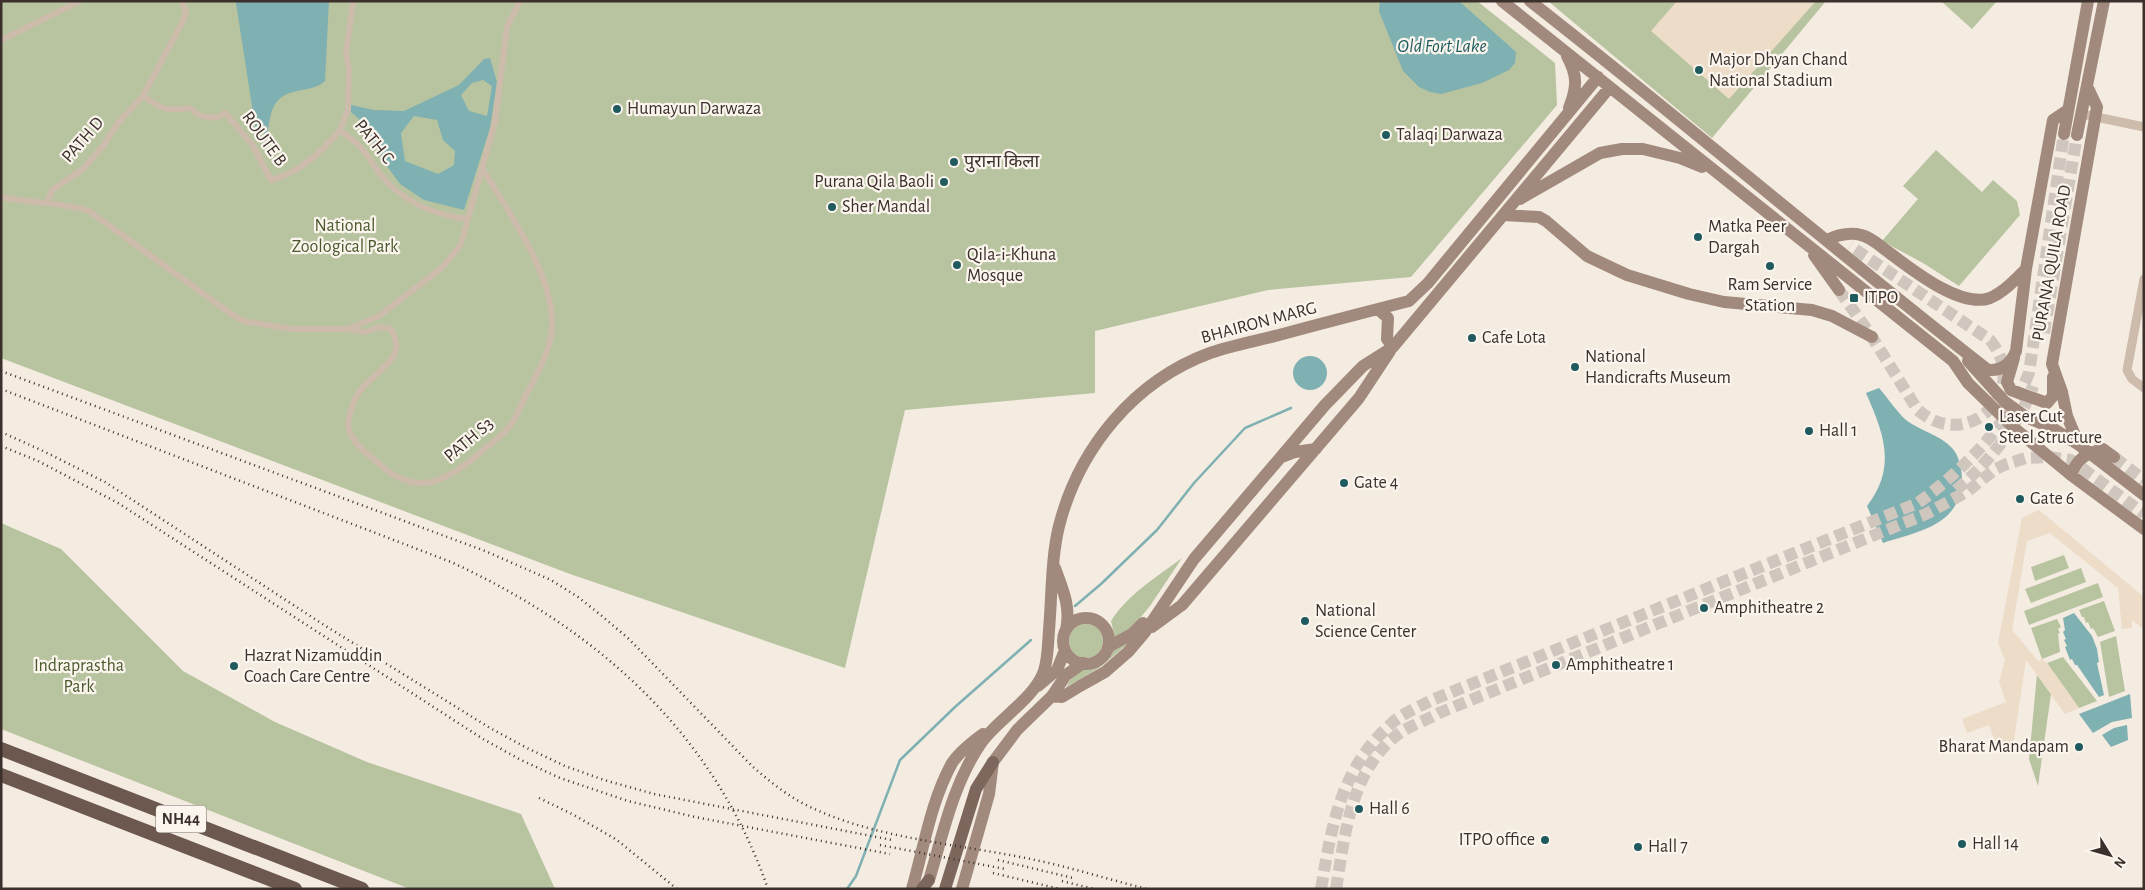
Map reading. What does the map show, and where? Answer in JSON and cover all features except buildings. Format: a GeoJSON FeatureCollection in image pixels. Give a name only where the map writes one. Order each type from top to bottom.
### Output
{"type":"FeatureCollection","features":[{"type":"Feature","properties":{"kind":"highway","name":"NH44"},"geometry":{"type":"LineString","coordinates":[[1,749],[362,889]]}},
{"type":"Feature","properties":{"kind":"highway"},"geometry":{"type":"LineString","coordinates":[[1,775],[294,889]]}},
{"type":"Feature","properties":{"kind":"main road"},"geometry":{"type":"LineString","coordinates":[[1502,1],[1952,361],[1968,383],[1985,401],[2071,475],[2144,529]]}},
{"type":"Feature","properties":{"kind":"main road"},"geometry":{"type":"LineString","coordinates":[[1530,1],[1622,73],[1718,153],[1988,370],[2003,367],[2011,361],[2016,351]]}},
{"type":"Feature","properties":{"kind":"main road"},"geometry":{"type":"LineString","coordinates":[[2088,1],[2068,110],[2070,134],[2082,114],[2104,1]]}},
{"type":"Feature","properties":{"kind":"main road"},"geometry":{"type":"LineString","coordinates":[[1565,52],[1574,69],[1576,79],[1574,95],[1566,115]]}},
{"type":"Feature","properties":{"kind":"main road","name":"BHAIRON MARG"},"geometry":{"type":"LineString","coordinates":[[926,886],[956,794],[974,754],[991,730],[1032,691],[1040,680],[1046,664],[1054,563],[1062,513],[1081,466],[1110,424],[1148,387],[1193,360],[1226,348],[1409,301],[1428,283],[1598,77]]}},
{"type":"Feature","properties":{"kind":"main road","name":"PURANA QUILA ROAD"},"geometry":{"type":"LineString","coordinates":[[2084,448],[2067,416],[2062,392],[2052,364],[2096,116],[2097,107],[2087,86]]}},
{"type":"Feature","properties":{"kind":"main road"},"geometry":{"type":"LineString","coordinates":[[1145,632],[1182,605],[1316,449],[1359,398],[1392,348],[1610,87]]}},
{"type":"Feature","properties":{"kind":"main road"},"geometry":{"type":"LineString","coordinates":[[2052,364],[2053,396],[2049,402],[2044,404],[2011,390],[2008,386],[2016,351],[2026,269],[2054,120],[2068,110]]}},
{"type":"Feature","properties":{"kind":"main road"},"geometry":{"type":"LineString","coordinates":[[1512,203],[1600,153],[1622,149],[1643,149],[1680,158],[1712,170]]}},
{"type":"Feature","properties":{"kind":"main road"},"geometry":{"type":"LineString","coordinates":[[1503,215],[1539,217],[1587,256],[1627,275],[1689,294],[1724,302],[1812,310],[1832,316],[1872,338]]}},
{"type":"Feature","properties":{"kind":"main road"},"geometry":{"type":"LineString","coordinates":[[1828,240],[1834,236],[1861,235],[1953,294],[1973,300],[1989,298],[2009,286],[2026,269]]}},
{"type":"Feature","properties":{"kind":"main road"},"geometry":{"type":"LineString","coordinates":[[1828,240],[1850,246]]}},
{"type":"Feature","properties":{"kind":"main road"},"geometry":{"type":"LineString","coordinates":[[1805,242],[1839,290]]}},
{"type":"Feature","properties":{"kind":"main road"},"geometry":{"type":"LineString","coordinates":[[1409,301],[1407,306],[1410,312],[1417,313],[1423,310]]}},
{"type":"Feature","properties":{"kind":"main road"},"geometry":{"type":"LineString","coordinates":[[1378,309],[1388,318],[1387,339],[1392,348]]}},
{"type":"Feature","properties":{"kind":"main road"},"geometry":{"type":"LineString","coordinates":[[1954,344],[1990,388],[2005,402],[2026,417],[2054,429],[2084,448],[2144,495]]}},
{"type":"Feature","properties":{"kind":"main road"},"geometry":{"type":"LineString","coordinates":[[1054,563],[1067,598],[1068,614],[1064,640],[1065,650],[1057,670],[1032,691],[1049,700],[1062,697],[1105,672],[1128,652],[1145,632],[1194,559],[1326,405],[1363,366],[1392,348]]}},
{"type":"Feature","properties":{"kind":"main road"},"geometry":{"type":"LineString","coordinates":[[2071,475],[2084,448]]}},
{"type":"Feature","properties":{"kind":"main road"},"geometry":{"type":"LineString","coordinates":[[2084,448],[2102,449],[2114,457]]}},
{"type":"Feature","properties":{"kind":"main road"},"geometry":{"type":"LineString","coordinates":[[1282,456],[1316,449]]}},
{"type":"Feature","properties":{"kind":"main road"},"geometry":{"type":"LineString","coordinates":[[1065,650],[1074,660],[1083,663],[1092,663],[1100,659],[1108,647],[1132,634],[1169,596]]}},
{"type":"Feature","properties":{"kind":"main road"},"geometry":{"type":"LineString","coordinates":[[1066,630],[1076,620],[1086,618],[1095,620],[1103,625],[1108,633],[1108,647]]}},
{"type":"Feature","properties":{"kind":"main road"},"geometry":{"type":"LineString","coordinates":[[945,889],[976,789],[993,762],[1018,730],[1049,700],[1066,675],[1083,663]]}},
{"type":"Feature","properties":{"kind":"main road"},"geometry":{"type":"LineString","coordinates":[[912,889],[939,791],[949,770],[964,749],[991,730]]}},
{"type":"Feature","properties":{"kind":"main road"},"geometry":{"type":"LineString","coordinates":[[962,889],[989,794],[993,762]]}},
{"type":"Feature","properties":{"kind":"street"},"geometry":{"type":"LineString","coordinates":[[1,40],[80,1]]}},
{"type":"Feature","properties":{"kind":"street"},"geometry":{"type":"LineString","coordinates":[[143,96],[184,19],[186,11],[181,1]]}},
{"type":"Feature","properties":{"kind":"street","name":"PATH C"},"geometry":{"type":"LineString","coordinates":[[353,1],[346,55],[349,70],[348,110],[340,130],[356,142],[384,179],[399,194],[415,204],[468,219]]}},
{"type":"Feature","properties":{"kind":"street"},"geometry":{"type":"LineString","coordinates":[[1,197],[68,204],[89,211],[243,321],[291,329],[348,329],[379,316],[443,267],[461,244],[495,122],[507,27],[520,1]]}},
{"type":"Feature","properties":{"kind":"street","name":"ROUTE B"},"geometry":{"type":"LineString","coordinates":[[143,96],[160,108],[171,111],[190,108],[194,112],[212,118],[218,118],[225,113],[252,144],[271,180],[286,175],[308,161],[340,130]]}},
{"type":"Feature","properties":{"kind":"street","name":"PATH D"},"geometry":{"type":"LineString","coordinates":[[47,202],[52,190],[83,169],[118,123],[143,96]]}},
{"type":"Feature","properties":{"kind":"street"},"geometry":{"type":"LineString","coordinates":[[2082,114],[2144,127]]}},
{"type":"Feature","properties":{"kind":"street","name":"PATH S3"},"geometry":{"type":"LineString","coordinates":[[348,329],[365,332],[380,327],[391,329],[395,338],[397,349],[393,358],[358,393],[347,422],[350,435],[385,470],[411,482],[435,482],[455,474],[469,464],[497,440],[511,424],[521,408],[547,348],[552,313],[542,277],[530,251],[513,218],[482,168]]}},
{"type":"Feature","properties":{"kind":"street"},"geometry":{"type":"LineString","coordinates":[[2144,279],[2141,306],[2127,370],[2132,379],[2144,388]]}},
{"type":"Feature","properties":{"kind":"green space","name":"National Zoological Park"},"geometry":{"type":"Polygon","coordinates":[[[1,1],[1477,1],[1555,63],[1557,105],[1411,277],[1268,290],[1095,331],[1095,393],[905,410],[845,668],[570,574],[1,358],[1,1]]]}},
{"type":"Feature","properties":{"kind":"green space","name":"Major Dhyan Chand National Stadium"},"geometry":{"type":"Polygon","coordinates":[[[1548,1],[1826,1],[1712,138],[1548,1]]]}},
{"type":"Feature","properties":{"kind":"green space"},"geometry":{"type":"Polygon","coordinates":[[[1941,1],[1997,1],[1972,29],[1941,1]]]}},
{"type":"Feature","properties":{"kind":"green space"},"geometry":{"type":"Polygon","coordinates":[[[1936,150],[1982,192],[1993,180],[2017,201],[2020,215],[1959,286],[1923,263],[1882,241],[1918,199],[1903,186],[1936,150]]]}},
{"type":"Feature","properties":{"kind":"green space","name":"Indraprastha Park"},"geometry":{"type":"Polygon","coordinates":[[[1,523],[61,549],[183,671],[275,722],[367,762],[521,814],[555,889],[410,889],[1,729],[1,523]]]}},
{"type":"Feature","properties":{"kind":"green space"},"geometry":{"type":"Polygon","coordinates":[[[2064,555],[2069,568],[2035,581],[2031,567],[2064,555]]]}},
{"type":"Feature","properties":{"kind":"green space"},"geometry":{"type":"Polygon","coordinates":[[[1182,558],[1150,606],[1129,631],[1115,638],[1111,621],[1118,611],[1134,594],[1182,558]]]}},
{"type":"Feature","properties":{"kind":"green space"},"geometry":{"type":"Polygon","coordinates":[[[2081,568],[2086,582],[2031,603],[2025,589],[2081,568]]]}},
{"type":"Feature","properties":{"kind":"green space"},"geometry":{"type":"Polygon","coordinates":[[[2098,583],[2103,597],[2029,625],[2024,611],[2098,583]]]}},
{"type":"Feature","properties":{"kind":"green space"},"geometry":{"type":"Polygon","coordinates":[[[2104,601],[2115,631],[2098,637],[2088,622],[2086,623],[2079,610],[2104,601]]]}},
{"type":"Feature","properties":{"kind":"green space"},"geometry":{"type":"Polygon","coordinates":[[[2057,619],[2061,627],[2058,629],[2060,633],[2058,634],[2060,652],[2042,659],[2031,628],[2057,619]]]}},
{"type":"Feature","properties":{"kind":"green space"},"geometry":{"type":"Polygon","coordinates":[[[1086,624],[1093,625],[1098,629],[1102,634],[1102,648],[1098,653],[1093,657],[1086,658],[1079,657],[1074,653],[1070,648],[1069,641],[1070,634],[1074,629],[1079,625],[1086,624]]]}},
{"type":"Feature","properties":{"kind":"green space"},"geometry":{"type":"Polygon","coordinates":[[[2116,636],[2125,691],[2109,697],[2100,642],[2116,636]]]}},
{"type":"Feature","properties":{"kind":"green space"},"geometry":{"type":"Polygon","coordinates":[[[1130,642],[1099,668],[1066,687],[1072,677],[1087,667],[1098,666],[1107,658],[1112,649],[1130,642]]]}},
{"type":"Feature","properties":{"kind":"green space"},"geometry":{"type":"Polygon","coordinates":[[[2063,657],[2097,701],[2079,708],[2047,663],[2063,657]]]}},
{"type":"Feature","properties":{"kind":"green space"},"geometry":{"type":"Polygon","coordinates":[[[2037,674],[2051,694],[2038,786],[2029,759],[2037,674]]]}},
{"type":"Feature","properties":{"kind":"shaded area"},"geometry":{"type":"Polygon","coordinates":[[[1677,1],[1816,1],[1729,99],[1651,31],[1677,1]]]}},
{"type":"Feature","properties":{"kind":"shaded area"},"geometry":{"type":"Polygon","coordinates":[[[2039,510],[2144,597],[2144,629],[2132,620],[2132,628],[2122,629],[2118,588],[2050,533],[2027,541],[2012,630],[2038,661],[2042,659],[2047,663],[2079,708],[2065,714],[2026,660],[2014,740],[1997,747],[1989,725],[1967,733],[1962,719],[2006,702],[1999,682],[2005,660],[1998,643],[2022,518],[2039,510]]]}},
{"type":"Feature","properties":{"kind":"water"},"geometry":{"type":"Polygon","coordinates":[[[234,1],[329,1],[325,81],[313,88],[293,92],[281,98],[272,110],[267,134],[256,132],[236,3],[234,1]]]}},
{"type":"Feature","properties":{"kind":"water","name":"Old Fort Lake"},"geometry":{"type":"Polygon","coordinates":[[[1380,1],[1459,1],[1516,52],[1515,63],[1509,70],[1482,83],[1441,94],[1419,87],[1403,71],[1379,11],[1380,1]]]}},
{"type":"Feature","properties":{"kind":"water"},"geometry":{"type":"Polygon","coordinates":[[[490,58],[497,82],[490,128],[464,210],[424,200],[400,184],[386,165],[360,120],[350,111],[351,105],[374,110],[404,111],[459,85],[484,59],[490,58]],[[483,80],[472,83],[461,95],[469,111],[487,116],[492,86],[483,80]],[[414,116],[401,133],[405,161],[438,174],[454,165],[455,151],[443,140],[437,120],[414,116]]]}},
{"type":"Feature","properties":{"kind":"water"},"geometry":{"type":"Polygon","coordinates":[[[1310,356],[1317,357],[1322,361],[1326,366],[1326,380],[1322,385],[1317,389],[1310,390],[1303,389],[1298,385],[1294,380],[1293,373],[1294,366],[1298,361],[1303,357],[1310,356]]]}},
{"type":"Feature","properties":{"kind":"water"},"geometry":{"type":"Polygon","coordinates":[[[1879,388],[1906,420],[1941,439],[1952,448],[1960,463],[1962,480],[1960,495],[1954,508],[1946,517],[1923,530],[1883,543],[1867,506],[1882,478],[1885,464],[1882,436],[1866,393],[1879,388]]]}},
{"type":"Feature","properties":{"kind":"water"},"geometry":{"type":"Polygon","coordinates":[[[2074,613],[2092,636],[2097,649],[2099,662],[2097,663],[2104,695],[2099,697],[2077,665],[2075,665],[2072,659],[2070,660],[2065,647],[2067,646],[2064,640],[2066,639],[2063,632],[2065,630],[2063,618],[2074,613]]]}},
{"type":"Feature","properties":{"kind":"water"},"geometry":{"type":"Polygon","coordinates":[[[2130,694],[2132,718],[2112,722],[2093,733],[2079,714],[2130,694]]]}},
{"type":"Feature","properties":{"kind":"water"},"geometry":{"type":"Polygon","coordinates":[[[2127,725],[2128,740],[2111,747],[2102,735],[2114,728],[2127,725]]]}},
{"type":"Feature","properties":{"kind":"waterway"},"geometry":{"type":"LineString","coordinates":[[1075,606],[1101,584],[1157,530],[1194,483],[1245,428],[1291,408]]}},
{"type":"Feature","properties":{"kind":"waterway"},"geometry":{"type":"LineString","coordinates":[[847,889],[856,876],[900,760],[955,707],[1031,640]]}},
{"type":"Feature","properties":{"kind":"tunnel"},"geometry":{"type":"LineString","coordinates":[[1321,889],[1335,820],[1341,799],[1350,779],[1374,741],[1401,716],[1432,700],[1918,503],[1968,461],[2009,411],[2029,373],[2064,134]]}},
{"type":"Feature","properties":{"kind":"tunnel"},"geometry":{"type":"LineString","coordinates":[[2044,333],[2077,135]]}},
{"type":"Feature","properties":{"kind":"tunnel"},"geometry":{"type":"LineString","coordinates":[[1839,290],[1872,337],[1917,409],[1936,421],[1955,425],[1973,421],[1988,411],[1999,396],[2004,379],[2001,359],[1990,340],[1850,246]]}},
{"type":"Feature","properties":{"kind":"tunnel"},"geometry":{"type":"LineString","coordinates":[[1956,490],[1980,468],[2001,443],[2020,415],[2033,386]]}},
{"type":"Feature","properties":{"kind":"tunnel"},"geometry":{"type":"LineString","coordinates":[[1336,889],[1347,824],[1353,803],[1371,764],[1384,747],[1401,732],[1439,713],[1926,514],[1968,491],[1994,470],[2026,458],[2049,457],[2071,460],[2144,514]]}},
{"type":"Feature","properties":{"kind":"tunnel"},"geometry":{"type":"LineString","coordinates":[[2114,457],[2144,480]]}},
{"type":"Feature","properties":{"kind":"railway"},"geometry":{"type":"LineString","coordinates":[[1,371],[485,551],[551,580],[578,597],[629,639],[752,766],[790,796],[804,804],[860,826],[920,840],[1040,861],[1147,889]]}},
{"type":"Feature","properties":{"kind":"railway"},"geometry":{"type":"LineString","coordinates":[[1,389],[451,562],[504,589],[555,619],[601,654],[644,692],[682,735],[716,782],[745,833],[768,889]]}},
{"type":"Feature","properties":{"kind":"railway"},"geometry":{"type":"LineString","coordinates":[[1,432],[105,482],[324,625],[490,728],[565,766],[604,780],[654,794],[892,840]]}},
{"type":"Feature","properties":{"kind":"railway"},"geometry":{"type":"LineString","coordinates":[[1,446],[38,461],[118,503],[483,739],[521,760],[560,778],[628,801],[695,817],[890,854]]}},
{"type":"Feature","properties":{"kind":"railway"},"geometry":{"type":"LineString","coordinates":[[539,798],[574,815],[617,840],[677,889]]}},
{"type":"Feature","properties":{"kind":"railway"},"geometry":{"type":"LineString","coordinates":[[880,845],[1005,869]]}},
{"type":"Feature","properties":{"kind":"railway"},"geometry":{"type":"LineString","coordinates":[[998,860],[1073,878]]}},
{"type":"Feature","properties":{"kind":"railway"},"geometry":{"type":"LineString","coordinates":[[993,873],[1060,889]]}},
{"type":"Feature","properties":{"kind":"railway"},"geometry":{"type":"LineString","coordinates":[[1062,881],[1094,889]]}},
{"type":"Feature","properties":{"kind":"place","name":"Major Dhyan Chand National Stadium"},"geometry":{"type":"Point","coordinates":[1699,70]}},
{"type":"Feature","properties":{"kind":"place","name":"Humayun Darwaza"},"geometry":{"type":"Point","coordinates":[617,109]}},
{"type":"Feature","properties":{"kind":"place","name":"Talaqi Darwaza"},"geometry":{"type":"Point","coordinates":[1386,135]}},
{"type":"Feature","properties":{"kind":"place","name":"पुराना किला"},"geometry":{"type":"Point","coordinates":[954,162]}},
{"type":"Feature","properties":{"kind":"place","name":"Purana Qila Baoli"},"geometry":{"type":"Point","coordinates":[944,182]}},
{"type":"Feature","properties":{"kind":"place","name":"Sher Mandal"},"geometry":{"type":"Point","coordinates":[832,207]}},
{"type":"Feature","properties":{"kind":"place","name":"Matka Peer Dargah"},"geometry":{"type":"Point","coordinates":[1698,237]}},
{"type":"Feature","properties":{"kind":"place","name":"Qila-i-Khuna Mosque"},"geometry":{"type":"Point","coordinates":[957,265]}},
{"type":"Feature","properties":{"kind":"place","name":"Ram Service Station"},"geometry":{"type":"Point","coordinates":[1770,266]}},
{"type":"Feature","properties":{"kind":"place","name":"ITPO"},"geometry":{"type":"Point","coordinates":[1854,298]}},
{"type":"Feature","properties":{"kind":"place","name":"Cafe Lota"},"geometry":{"type":"Point","coordinates":[1472,338]}},
{"type":"Feature","properties":{"kind":"place","name":"National Handicrafts Museum"},"geometry":{"type":"Point","coordinates":[1575,367]}},
{"type":"Feature","properties":{"kind":"place","name":"Laser Cut Steel Structure"},"geometry":{"type":"Point","coordinates":[1989,427]}},
{"type":"Feature","properties":{"kind":"place","name":"Hall 1"},"geometry":{"type":"Point","coordinates":[1809,431]}},
{"type":"Feature","properties":{"kind":"place","name":"Gate 4"},"geometry":{"type":"Point","coordinates":[1344,483]}},
{"type":"Feature","properties":{"kind":"place","name":"Gate 6"},"geometry":{"type":"Point","coordinates":[2020,499]}},
{"type":"Feature","properties":{"kind":"place","name":"Amphitheatre 2"},"geometry":{"type":"Point","coordinates":[1704,608]}},
{"type":"Feature","properties":{"kind":"place","name":"National Science Center"},"geometry":{"type":"Point","coordinates":[1305,621]}},
{"type":"Feature","properties":{"kind":"place","name":"Amphitheatre 1"},"geometry":{"type":"Point","coordinates":[1556,665]}},
{"type":"Feature","properties":{"kind":"place","name":"Hazrat Nizamuddin Coach Care Centre"},"geometry":{"type":"Point","coordinates":[234,666]}},
{"type":"Feature","properties":{"kind":"place","name":"Bharat Mandapam"},"geometry":{"type":"Point","coordinates":[2079,747]}},
{"type":"Feature","properties":{"kind":"place","name":"Hall 6"},"geometry":{"type":"Point","coordinates":[1359,809]}},
{"type":"Feature","properties":{"kind":"place","name":"ITPO office"},"geometry":{"type":"Point","coordinates":[1545,840]}},
{"type":"Feature","properties":{"kind":"place","name":"Hall 14"},"geometry":{"type":"Point","coordinates":[1962,844]}},
{"type":"Feature","properties":{"kind":"place","name":"Hall 7"},"geometry":{"type":"Point","coordinates":[1638,847]}}]}
